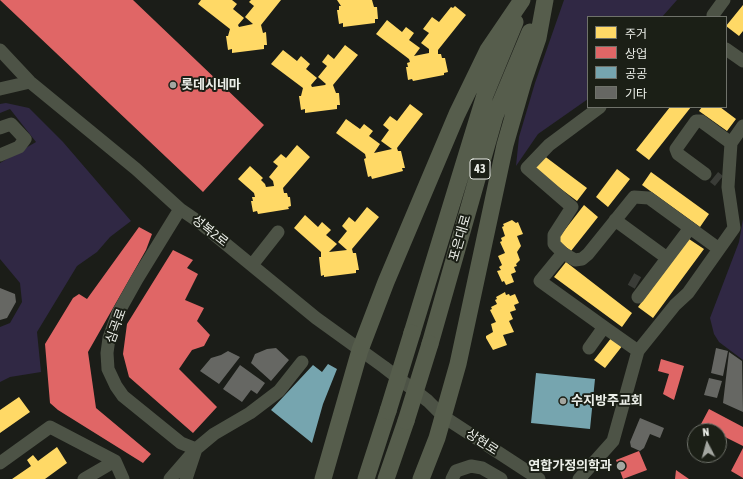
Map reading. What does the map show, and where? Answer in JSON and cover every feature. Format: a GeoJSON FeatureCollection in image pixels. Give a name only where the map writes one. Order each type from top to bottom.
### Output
{"type":"FeatureCollection","features":[{"type":"Feature","properties":{"kind":"main road"},"geometry":{"type":"LineString","coordinates":[[323,479],[360,350],[457,114],[488,50],[522,0]]}},
{"type":"Feature","properties":{"kind":"main road","name":"포은대로"},"geometry":{"type":"LineString","coordinates":[[366,479],[485,95],[525,0]]}},
{"type":"Feature","properties":{"kind":"main road"},"geometry":{"type":"LineString","coordinates":[[421,479],[428,465],[444,417],[458,364],[505,145],[524,79],[538,38],[545,0]]}},
{"type":"Feature","properties":{"kind":"main road","name":"포은대로"},"geometry":{"type":"LineString","coordinates":[[386,479],[430,344],[495,116],[517,60],[545,0]]}},
{"type":"Feature","properties":{"kind":"street"},"geometry":{"type":"LineString","coordinates":[[713,14],[724,0]]}},
{"type":"Feature","properties":{"kind":"street","name":"성복2로"},"geometry":{"type":"LineString","coordinates":[[0,50],[30,82],[136,169],[180,209],[252,265],[316,318],[428,401]]}},
{"type":"Feature","properties":{"kind":"street"},"geometry":{"type":"LineString","coordinates":[[727,50],[743,61]]}},
{"type":"Feature","properties":{"kind":"street"},"geometry":{"type":"LineString","coordinates":[[0,89],[30,82]]}},
{"type":"Feature","properties":{"kind":"street"},"geometry":{"type":"LineString","coordinates":[[599,108],[549,145],[527,168],[572,207],[554,235],[554,244],[563,253],[576,260],[582,259],[588,254],[631,200],[639,196],[649,198],[719,249]]}},
{"type":"Feature","properties":{"kind":"street"},"geometry":{"type":"LineString","coordinates":[[705,174],[678,154],[676,149],[696,121],[701,121],[732,143]]}},
{"type":"Feature","properties":{"kind":"street"},"geometry":{"type":"LineString","coordinates":[[0,128],[11,124],[25,139],[19,147],[0,155]]}},
{"type":"Feature","properties":{"kind":"street"},"geometry":{"type":"LineString","coordinates":[[579,479],[613,441],[638,351],[675,305],[688,293],[734,228],[724,184],[732,143],[743,126]]}},
{"type":"Feature","properties":{"kind":"street","name":"심곡로"},"geometry":{"type":"LineString","coordinates":[[180,209],[118,313],[109,338],[107,354],[108,369],[116,386],[123,396],[181,443],[196,449]]}},
{"type":"Feature","properties":{"kind":"street"},"geometry":{"type":"LineString","coordinates":[[615,220],[667,258]]}},
{"type":"Feature","properties":{"kind":"street"},"geometry":{"type":"LineString","coordinates":[[640,289],[667,258],[690,228]]}},
{"type":"Feature","properties":{"kind":"street"},"geometry":{"type":"LineString","coordinates":[[252,265],[278,232]]}},
{"type":"Feature","properties":{"kind":"street"},"geometry":{"type":"LineString","coordinates":[[563,253],[540,281],[638,351]]}},
{"type":"Feature","properties":{"kind":"street"},"geometry":{"type":"LineString","coordinates":[[589,348],[604,327]]}},
{"type":"Feature","properties":{"kind":"street"},"geometry":{"type":"LineString","coordinates":[[170,479],[183,462],[214,434],[250,413],[279,390],[302,362]]}},
{"type":"Feature","properties":{"kind":"street","name":"상현로"},"geometry":{"type":"LineString","coordinates":[[428,401],[444,417],[539,479]]}},
{"type":"Feature","properties":{"kind":"street"},"geometry":{"type":"LineString","coordinates":[[0,463],[50,427],[116,461],[123,479]]}},
{"type":"Feature","properties":{"kind":"street"},"geometry":{"type":"LineString","coordinates":[[186,479],[196,449]]}},
{"type":"Feature","properties":{"kind":"street"},"geometry":{"type":"LineString","coordinates":[[84,479],[116,461]]}},
{"type":"Feature","properties":{"kind":"street"},"geometry":{"type":"LineString","coordinates":[[452,479],[456,471],[471,466],[482,468],[501,479]]}},
{"type":"Feature","properties":{"kind":"shaded area"},"geometry":{"type":"Polygon","coordinates":[[[564,0],[677,0],[663,16],[587,16],[587,100],[538,134],[516,166],[519,137],[535,83],[564,0]]]}},
{"type":"Feature","properties":{"kind":"shaded area"},"geometry":{"type":"Polygon","coordinates":[[[6,103],[29,108],[63,142],[131,221],[110,237],[97,252],[77,266],[37,332],[41,372],[10,377],[0,382],[0,327],[10,323],[22,302],[20,283],[0,259],[0,163],[36,142],[10,109],[0,113],[0,104],[6,103]]]}},
{"type":"Feature","properties":{"kind":"shaded area"},"geometry":{"type":"Polygon","coordinates":[[[743,219],[743,360],[719,342],[714,334],[710,318],[739,242],[743,219]]]}},
{"type":"Feature","properties":{"kind":"building: 주거"},"geometry":{"type":"Polygon","coordinates":[[[201,0],[232,0],[237,4],[233,9],[244,18],[238,25],[239,27],[253,24],[245,17],[254,6],[249,2],[251,0],[281,0],[261,25],[263,33],[266,32],[267,45],[264,45],[264,49],[232,53],[232,49],[228,50],[226,36],[228,36],[230,29],[198,4],[201,0]]]}},
{"type":"Feature","properties":{"kind":"building: 주거"},"geometry":{"type":"Polygon","coordinates":[[[337,0],[372,0],[374,7],[377,7],[378,19],[375,19],[375,23],[343,27],[343,23],[339,24],[337,10],[339,10],[339,6],[341,6],[337,0]]]}},
{"type":"Feature","properties":{"kind":"building: 주거"},"geometry":{"type":"Polygon","coordinates":[[[743,5],[743,31],[739,36],[727,27],[743,5]]]}},
{"type":"Feature","properties":{"kind":"building: 주거"},"geometry":{"type":"Polygon","coordinates":[[[455,6],[466,15],[438,50],[438,54],[441,54],[442,58],[445,58],[448,72],[444,73],[444,75],[413,81],[412,79],[408,80],[406,67],[408,67],[407,63],[410,62],[409,59],[376,34],[387,20],[402,32],[406,27],[414,33],[409,40],[420,48],[414,56],[429,53],[429,49],[421,43],[429,33],[423,29],[432,17],[439,22],[451,7],[453,8],[455,6]]]}},
{"type":"Feature","properties":{"kind":"building: 주거"},"geometry":{"type":"Polygon","coordinates":[[[345,45],[358,55],[333,85],[336,93],[339,93],[340,105],[337,105],[337,109],[305,113],[305,109],[301,110],[299,96],[301,96],[303,88],[271,64],[283,50],[297,61],[301,56],[310,64],[306,69],[317,78],[311,85],[312,87],[325,85],[326,84],[318,77],[327,66],[322,62],[328,54],[334,59],[345,45]]]}},
{"type":"Feature","properties":{"kind":"building: 주거"},"geometry":{"type":"Polygon","coordinates":[[[410,104],[423,114],[397,148],[398,151],[401,151],[405,168],[402,168],[403,171],[372,179],[371,176],[368,177],[364,159],[366,158],[365,154],[336,133],[346,119],[360,129],[364,124],[373,131],[369,136],[380,144],[374,153],[392,149],[381,141],[389,130],[383,125],[390,116],[397,121],[410,104]]]}},
{"type":"Feature","properties":{"kind":"building: 주거"},"geometry":{"type":"Polygon","coordinates":[[[669,108],[690,108],[649,160],[636,150],[669,108]]]}},
{"type":"Feature","properties":{"kind":"building: 주거"},"geometry":{"type":"Polygon","coordinates":[[[701,108],[721,108],[736,119],[727,131],[699,111],[701,108]]]}},
{"type":"Feature","properties":{"kind":"building: 주거"},"geometry":{"type":"Polygon","coordinates":[[[297,145],[310,157],[283,188],[284,193],[287,193],[288,197],[290,197],[291,206],[288,207],[289,209],[258,214],[257,211],[253,212],[251,201],[253,201],[252,197],[255,197],[254,193],[238,179],[250,166],[263,178],[261,180],[266,187],[274,186],[273,181],[269,177],[278,166],[273,162],[281,154],[286,158],[297,145]]]}},
{"type":"Feature","properties":{"kind":"building: 주거"},"geometry":{"type":"Polygon","coordinates":[[[543,155],[587,188],[577,201],[533,168],[543,155]]]}},
{"type":"Feature","properties":{"kind":"building: 주거"},"geometry":{"type":"Polygon","coordinates":[[[617,169],[630,179],[608,207],[596,197],[617,169]]]}},
{"type":"Feature","properties":{"kind":"building: 주거"},"geometry":{"type":"Polygon","coordinates":[[[651,172],[709,214],[700,227],[642,185],[651,172]]]}},
{"type":"Feature","properties":{"kind":"building: 주거"},"geometry":{"type":"Polygon","coordinates":[[[584,205],[598,217],[571,251],[557,240],[584,205]]]}},
{"type":"Feature","properties":{"kind":"building: 주거"},"geometry":{"type":"Polygon","coordinates":[[[367,207],[379,217],[352,249],[353,253],[356,253],[359,270],[356,270],[356,273],[324,277],[324,275],[321,276],[319,257],[321,257],[321,252],[294,228],[305,215],[318,227],[322,222],[331,230],[326,235],[337,244],[329,252],[347,250],[338,242],[347,231],[342,226],[349,217],[355,222],[367,207]]]}},
{"type":"Feature","properties":{"kind":"building: 주거"},"geometry":{"type":"Polygon","coordinates":[[[512,220],[516,223],[518,222],[523,234],[517,236],[521,246],[517,252],[520,260],[516,264],[517,266],[514,267],[516,272],[511,274],[514,282],[506,285],[504,281],[502,282],[497,271],[501,270],[499,267],[502,265],[498,256],[505,253],[500,242],[502,241],[501,238],[505,236],[502,227],[504,226],[503,224],[512,220]]]}},
{"type":"Feature","properties":{"kind":"building: 주거"},"geometry":{"type":"Polygon","coordinates":[[[689,239],[704,249],[653,318],[638,307],[689,239]]]}},
{"type":"Feature","properties":{"kind":"building: 주거"},"geometry":{"type":"Polygon","coordinates":[[[566,262],[632,313],[622,327],[554,277],[566,262]]]}},
{"type":"Feature","properties":{"kind":"building: 주거"},"geometry":{"type":"Polygon","coordinates":[[[505,292],[506,295],[509,294],[510,296],[515,294],[519,303],[514,305],[516,310],[510,312],[513,319],[509,321],[514,332],[503,335],[507,345],[493,350],[486,338],[486,336],[493,332],[491,324],[496,322],[490,310],[492,309],[491,307],[497,304],[495,300],[497,299],[496,297],[505,292]]]}},
{"type":"Feature","properties":{"kind":"building: 주거"},"geometry":{"type":"Polygon","coordinates":[[[612,337],[623,345],[605,368],[594,360],[612,337]]]}},
{"type":"Feature","properties":{"kind":"building: 주거"},"geometry":{"type":"Polygon","coordinates":[[[19,397],[30,412],[0,433],[0,410],[19,397]]]}},
{"type":"Feature","properties":{"kind":"building: 주거"},"geometry":{"type":"Polygon","coordinates":[[[57,447],[67,463],[45,479],[12,479],[31,466],[27,460],[33,455],[38,461],[57,447]]]}},
{"type":"Feature","properties":{"kind":"building: 상업"},"geometry":{"type":"Polygon","coordinates":[[[0,0],[133,0],[264,125],[203,192],[0,0]]]}},
{"type":"Feature","properties":{"kind":"building: 상업"},"geometry":{"type":"Polygon","coordinates":[[[139,227],[152,234],[146,250],[88,352],[96,408],[151,454],[143,463],[58,410],[50,403],[45,344],[73,298],[79,294],[87,299],[139,227]]]}},
{"type":"Feature","properties":{"kind":"building: 상업"},"geometry":{"type":"Polygon","coordinates":[[[173,250],[193,260],[187,268],[198,274],[185,300],[204,308],[197,321],[210,335],[204,346],[192,350],[179,369],[217,407],[193,433],[129,377],[123,354],[127,324],[173,250]]]}},
{"type":"Feature","properties":{"kind":"building: 상업"},"geometry":{"type":"Polygon","coordinates":[[[661,359],[684,366],[674,400],[663,394],[669,374],[658,371],[661,359]]]}},
{"type":"Feature","properties":{"kind":"building: 상업"},"geometry":{"type":"Polygon","coordinates":[[[709,409],[743,427],[743,446],[727,438],[727,423],[702,423],[709,409]]]}},
{"type":"Feature","properties":{"kind":"building: 상업"},"geometry":{"type":"Polygon","coordinates":[[[743,448],[743,478],[731,471],[743,448]]]}},
{"type":"Feature","properties":{"kind":"building: 상업"},"geometry":{"type":"Polygon","coordinates":[[[639,451],[647,470],[623,479],[616,460],[639,451]]]}},
{"type":"Feature","properties":{"kind":"building: 상업"},"geometry":{"type":"Polygon","coordinates":[[[676,470],[689,479],[675,479],[676,470]]]}},
{"type":"Feature","properties":{"kind":"building: 공공"},"geometry":{"type":"Polygon","coordinates":[[[328,364],[337,369],[323,404],[312,443],[271,410],[313,365],[322,372],[328,364]]]}},
{"type":"Feature","properties":{"kind":"building: 공공","name":"수지방주교회"},"geometry":{"type":"Polygon","coordinates":[[[536,373],[595,379],[590,429],[531,423],[536,373]]]}},
{"type":"Feature","properties":{"kind":"building: 기타"},"geometry":{"type":"Polygon","coordinates":[[[0,288],[15,294],[16,302],[7,318],[0,320],[0,288]]]}},
{"type":"Feature","properties":{"kind":"building: 기타"},"geometry":{"type":"Polygon","coordinates":[[[276,348],[289,360],[271,381],[251,363],[255,354],[267,349],[276,348]]]}},
{"type":"Feature","properties":{"kind":"building: 기타"},"geometry":{"type":"Polygon","coordinates":[[[716,348],[728,351],[723,376],[711,373],[716,348]]]}},
{"type":"Feature","properties":{"kind":"building: 기타"},"geometry":{"type":"Polygon","coordinates":[[[228,351],[240,357],[219,384],[200,371],[211,358],[228,351]]]}},
{"type":"Feature","properties":{"kind":"building: 기타"},"geometry":{"type":"Polygon","coordinates":[[[729,352],[742,361],[743,412],[723,403],[729,352]]]}},
{"type":"Feature","properties":{"kind":"building: 기타"},"geometry":{"type":"Polygon","coordinates":[[[240,365],[265,383],[257,394],[251,390],[242,402],[223,389],[240,365]]]}},
{"type":"Feature","properties":{"kind":"building: 기타"},"geometry":{"type":"Polygon","coordinates":[[[709,378],[722,381],[717,398],[704,395],[709,378]]]}},
{"type":"Feature","properties":{"kind":"building: 기타"},"geometry":{"type":"Polygon","coordinates":[[[640,418],[664,428],[660,438],[650,434],[644,448],[640,451],[631,447],[630,442],[640,418]]]}},
{"type":"Feature","properties":{"kind":"tunnel"},"geometry":{"type":"LineString","coordinates":[[714,177],[719,181]]}},
{"type":"Feature","properties":{"kind":"tunnel"},"geometry":{"type":"LineString","coordinates":[[631,279],[638,283]]}},
{"type":"Feature","properties":{"kind":"place","name":"롯데시네마"},"geometry":{"type":"Point","coordinates":[173,85]}},
{"type":"Feature","properties":{"kind":"place","name":"수지방주교회"},"geometry":{"type":"Point","coordinates":[563,401]}},
{"type":"Feature","properties":{"kind":"place","name":"연합가정의학과"},"geometry":{"type":"Point","coordinates":[621,466]}}]}
